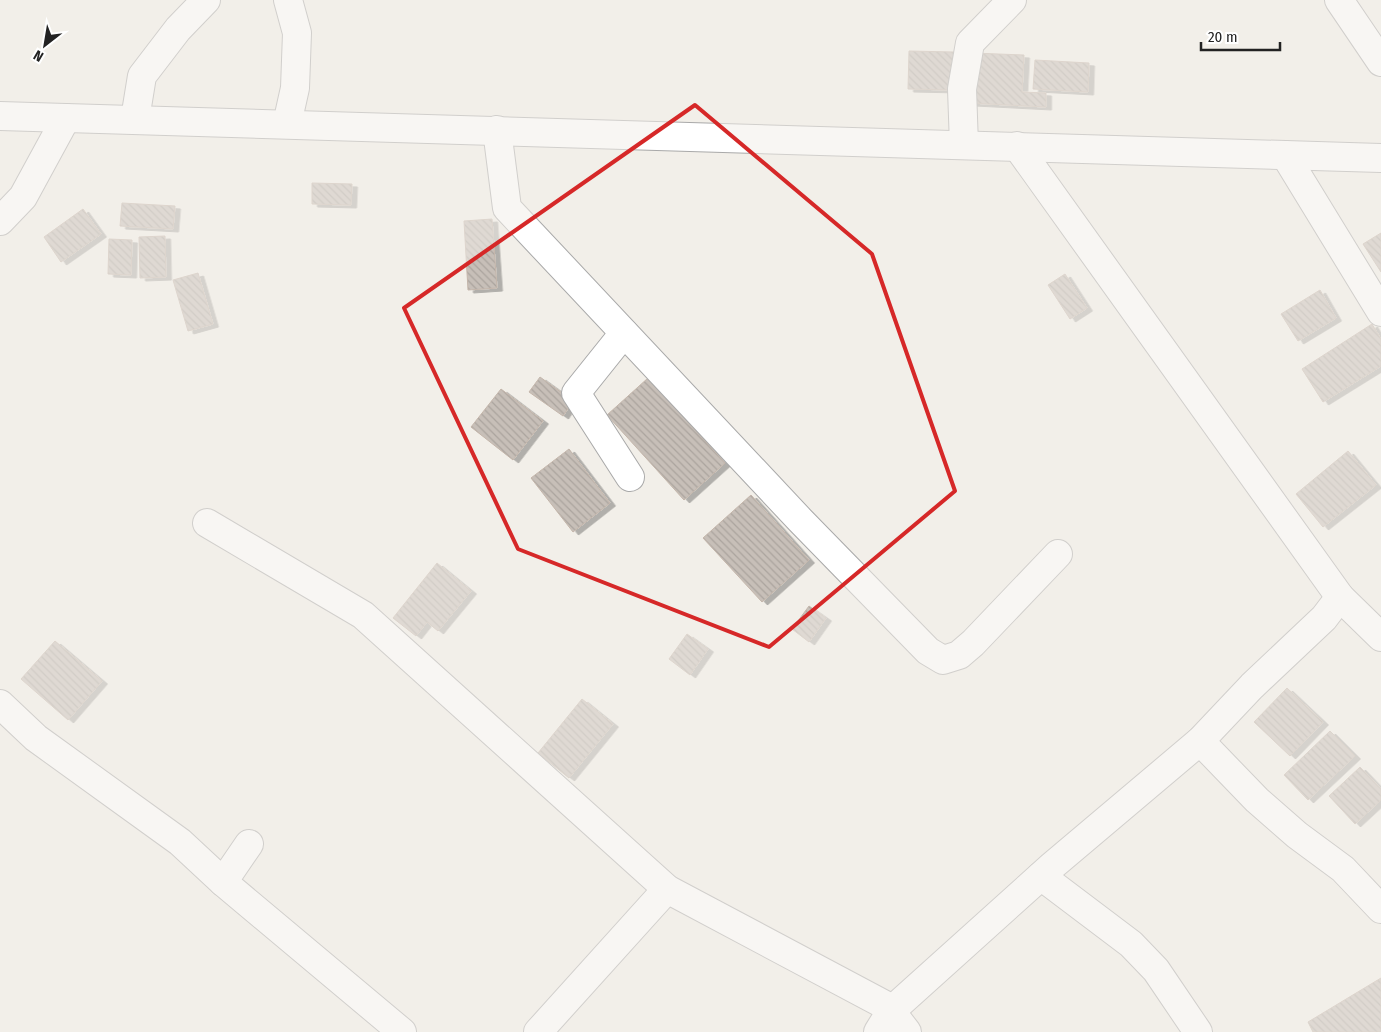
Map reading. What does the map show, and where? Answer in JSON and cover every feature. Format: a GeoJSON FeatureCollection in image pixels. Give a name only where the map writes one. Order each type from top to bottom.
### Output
{"type":"FeatureCollection","features":[{"type":"Feature","properties":{"kind":"street"},"geometry":{"type":"LineString","coordinates":[[135,120],[142,76],[178,28],[206,0]]}},
{"type":"Feature","properties":{"kind":"street"},"geometry":{"type":"LineString","coordinates":[[287,124],[295,88],[297,33],[288,0]]}},
{"type":"Feature","properties":{"kind":"street"},"geometry":{"type":"LineString","coordinates":[[964,144],[962,89],[970,43],[1012,0]]}},
{"type":"Feature","properties":{"kind":"street"},"geometry":{"type":"LineString","coordinates":[[1339,0],[1381,62]]}},
{"type":"Feature","properties":{"kind":"street"},"geometry":{"type":"LineString","coordinates":[[0,116],[1381,158]]}},
{"type":"Feature","properties":{"kind":"street"},"geometry":{"type":"LineString","coordinates":[[0,221],[22,197],[66,118]]}},
{"type":"Feature","properties":{"kind":"street"},"geometry":{"type":"LineString","coordinates":[[496,130],[507,208],[806,527],[928,651],[943,660],[959,655],[973,643],[1058,554]]}},
{"type":"Feature","properties":{"kind":"street"},"geometry":{"type":"LineString","coordinates":[[1017,146],[1340,597],[1381,637]]}},
{"type":"Feature","properties":{"kind":"street"},"geometry":{"type":"LineString","coordinates":[[1285,155],[1381,312]]}},
{"type":"Feature","properties":{"kind":"street"},"geometry":{"type":"LineString","coordinates":[[624,333],[576,393],[630,477]]}},
{"type":"Feature","properties":{"kind":"street"},"geometry":{"type":"LineString","coordinates":[[207,523],[364,615],[667,889],[887,1006],[892,1025]]}},
{"type":"Feature","properties":{"kind":"street"},"geometry":{"type":"LineString","coordinates":[[892,1025],[1041,876],[1200,740],[1252,686],[1324,618],[1340,597]]}},
{"type":"Feature","properties":{"kind":"street"},"geometry":{"type":"LineString","coordinates":[[0,704],[36,738],[180,842],[223,882],[402,1032]]}},
{"type":"Feature","properties":{"kind":"street"},"geometry":{"type":"LineString","coordinates":[[1200,740],[1257,800],[1297,835],[1343,869],[1381,909]]}},
{"type":"Feature","properties":{"kind":"street"},"geometry":{"type":"LineString","coordinates":[[223,882],[249,844]]}},
{"type":"Feature","properties":{"kind":"street"},"geometry":{"type":"LineString","coordinates":[[1041,876],[1130,944],[1156,970],[1198,1032]]}},
{"type":"Feature","properties":{"kind":"street"},"geometry":{"type":"LineString","coordinates":[[538,1032],[667,889]]}},
{"type":"Feature","properties":{"kind":"highlighted area"},"geometry":{"type":"Polygon","coordinates":[[[695,105],[872,254],[955,491],[769,647],[518,549],[404,308],[695,105]]]}},
{"type":"Feature","properties":{"kind":"building"},"geometry":{"type":"Polygon","coordinates":[[[909,51],[954,52],[953,90],[908,89],[909,51]]]}},
{"type":"Feature","properties":{"kind":"building"},"geometry":{"type":"Polygon","coordinates":[[[973,53],[1024,55],[1022,92],[1046,93],[1046,107],[970,103],[973,53]]]}},
{"type":"Feature","properties":{"kind":"building"},"geometry":{"type":"Polygon","coordinates":[[[1035,60],[1089,63],[1088,92],[1033,89],[1035,60]]]}},
{"type":"Feature","properties":{"kind":"building"},"geometry":{"type":"Polygon","coordinates":[[[312,183],[352,184],[351,205],[312,204],[312,183]]]}},
{"type":"Feature","properties":{"kind":"building"},"geometry":{"type":"Polygon","coordinates":[[[122,203],[175,206],[173,229],[120,226],[122,203]]]}},
{"type":"Feature","properties":{"kind":"building"},"geometry":{"type":"Polygon","coordinates":[[[83,209],[101,234],[61,262],[44,237],[83,209]]]}},
{"type":"Feature","properties":{"kind":"building"},"geometry":{"type":"Polygon","coordinates":[[[492,219],[497,288],[468,290],[464,221],[492,219]]]}},
{"type":"Feature","properties":{"kind":"building"},"geometry":{"type":"Polygon","coordinates":[[[1381,233],[1381,272],[1363,244],[1381,233]]]}},
{"type":"Feature","properties":{"kind":"building"},"geometry":{"type":"Polygon","coordinates":[[[165,236],[166,277],[140,278],[139,237],[165,236]]]}},
{"type":"Feature","properties":{"kind":"building"},"geometry":{"type":"Polygon","coordinates":[[[109,239],[132,240],[131,275],[108,274],[109,239]]]}},
{"type":"Feature","properties":{"kind":"building"},"geometry":{"type":"Polygon","coordinates":[[[198,273],[213,324],[188,331],[173,280],[198,273]]]}},
{"type":"Feature","properties":{"kind":"building"},"geometry":{"type":"Polygon","coordinates":[[[1065,274],[1087,308],[1070,319],[1048,285],[1065,274]]]}},
{"type":"Feature","properties":{"kind":"building"},"geometry":{"type":"Polygon","coordinates":[[[1320,290],[1336,318],[1298,341],[1281,314],[1320,290]]]}},
{"type":"Feature","properties":{"kind":"building"},"geometry":{"type":"Polygon","coordinates":[[[1372,324],[1381,339],[1381,366],[1323,402],[1302,369],[1372,324]]]}},
{"type":"Feature","properties":{"kind":"building"},"geometry":{"type":"Polygon","coordinates":[[[540,377],[573,401],[563,416],[529,392],[540,377]]]}},
{"type":"Feature","properties":{"kind":"building"},"geometry":{"type":"Polygon","coordinates":[[[648,378],[725,463],[684,500],[607,415],[648,378]]]}},
{"type":"Feature","properties":{"kind":"building"},"geometry":{"type":"Polygon","coordinates":[[[501,389],[543,421],[513,460],[471,427],[501,389]]]}},
{"type":"Feature","properties":{"kind":"building"},"geometry":{"type":"Polygon","coordinates":[[[569,449],[610,503],[573,532],[531,478],[569,449]]]}},
{"type":"Feature","properties":{"kind":"building"},"geometry":{"type":"Polygon","coordinates":[[[1348,451],[1376,485],[1323,527],[1296,494],[1348,451]]]}},
{"type":"Feature","properties":{"kind":"building"},"geometry":{"type":"Polygon","coordinates":[[[751,495],[809,560],[762,602],[703,538],[751,495]]]}},
{"type":"Feature","properties":{"kind":"building"},"geometry":{"type":"Polygon","coordinates":[[[437,563],[471,591],[438,631],[427,622],[416,636],[393,618],[437,563]]]}},
{"type":"Feature","properties":{"kind":"building"},"geometry":{"type":"Polygon","coordinates":[[[809,606],[826,618],[809,642],[792,629],[809,606]]]}},
{"type":"Feature","properties":{"kind":"building"},"geometry":{"type":"Polygon","coordinates":[[[687,634],[708,649],[690,675],[669,659],[687,634]]]}},
{"type":"Feature","properties":{"kind":"building"},"geometry":{"type":"Polygon","coordinates":[[[55,641],[102,681],[68,720],[21,679],[55,641]]]}},
{"type":"Feature","properties":{"kind":"building"},"geometry":{"type":"Polygon","coordinates":[[[1287,688],[1323,722],[1290,756],[1254,722],[1287,688]]]}},
{"type":"Feature","properties":{"kind":"building"},"geometry":{"type":"Polygon","coordinates":[[[582,699],[613,724],[569,778],[538,753],[582,699]]]}},
{"type":"Feature","properties":{"kind":"building"},"geometry":{"type":"Polygon","coordinates":[[[1330,731],[1355,756],[1308,800],[1284,775],[1330,731]]]}},
{"type":"Feature","properties":{"kind":"building"},"geometry":{"type":"Polygon","coordinates":[[[1360,767],[1381,789],[1381,800],[1355,824],[1329,796],[1360,767]]]}},
{"type":"Feature","properties":{"kind":"building"},"geometry":{"type":"Polygon","coordinates":[[[1381,978],[1381,1032],[1313,1032],[1308,1022],[1381,978]]]}}]}
